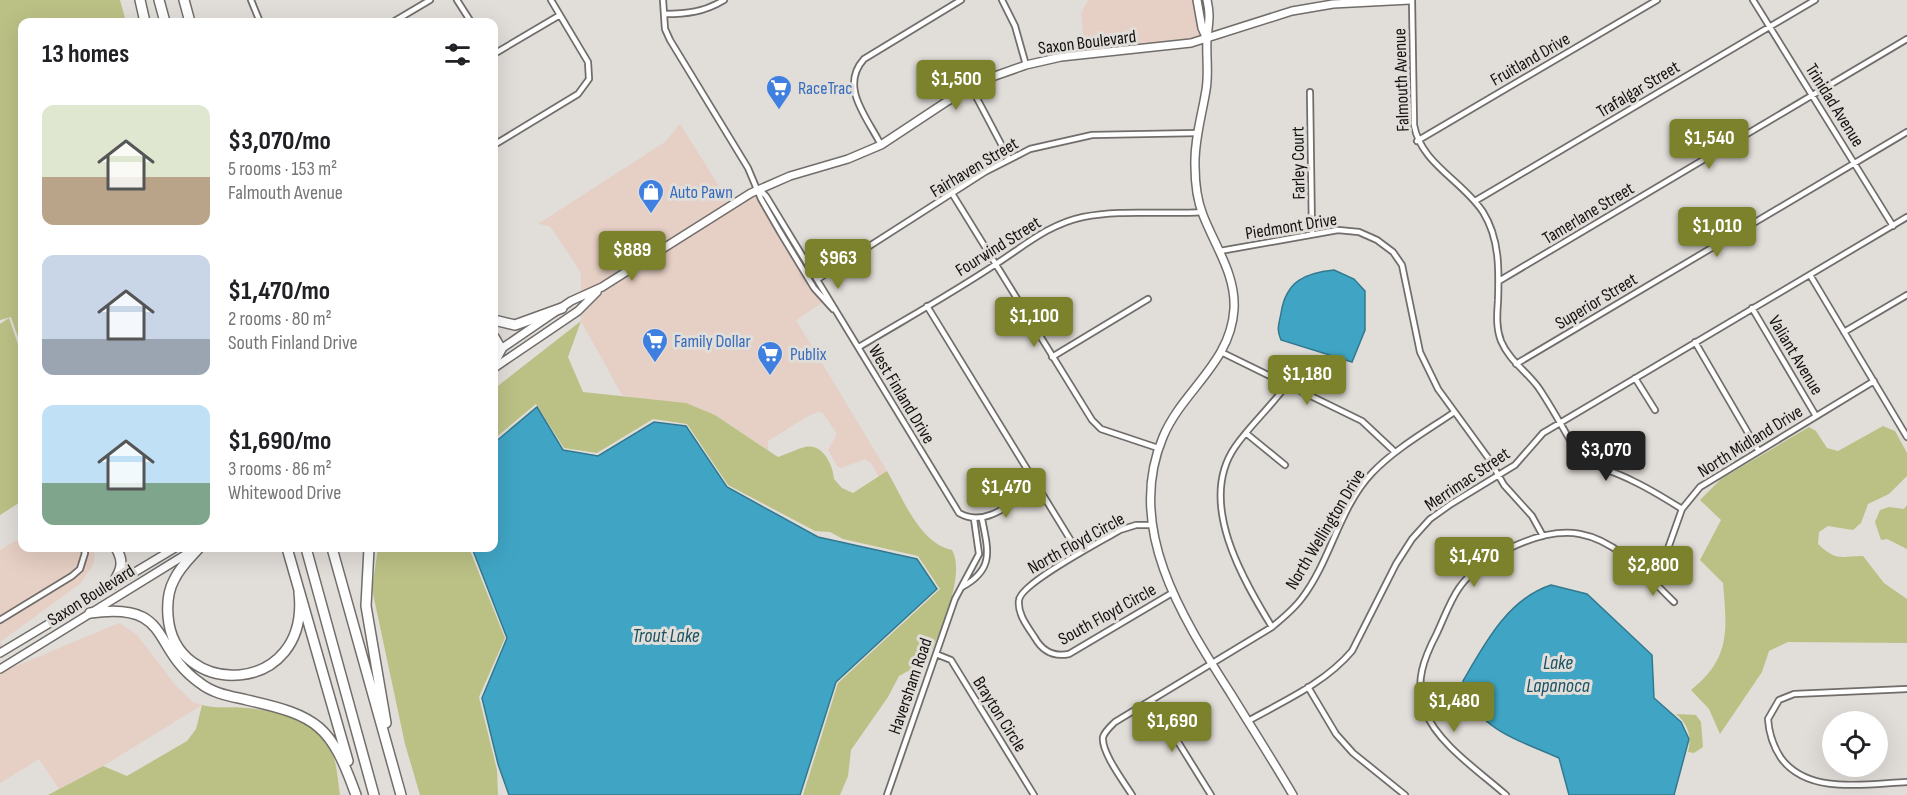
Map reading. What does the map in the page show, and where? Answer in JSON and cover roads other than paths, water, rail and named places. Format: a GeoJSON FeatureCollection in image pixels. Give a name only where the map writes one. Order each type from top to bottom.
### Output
{"type":"FeatureCollection","features":[{"type":"Feature","properties":{"kind":"highway"},"geometry":{"type":"LineString","coordinates":[[140,0],[145,18]]}},
{"type":"Feature","properties":{"kind":"highway"},"geometry":{"type":"LineString","coordinates":[[159,0],[164,18]]}},
{"type":"Feature","properties":{"kind":"highway"},"geometry":{"type":"LineString","coordinates":[[184,0],[189,18]]}},
{"type":"Feature","properties":{"kind":"highway"},"geometry":{"type":"LineString","coordinates":[[498,321],[515,325],[562,308]]}},
{"type":"Feature","properties":{"kind":"highway"},"geometry":{"type":"LineString","coordinates":[[112,585],[122,567],[122,558],[118,552]]}},
{"type":"Feature","properties":{"kind":"highway"},"geometry":{"type":"LineString","coordinates":[[196,552],[173,582],[168,611],[171,631],[180,650],[206,669],[227,675],[245,675],[276,662],[289,647],[297,632],[300,613],[299,592]]}},
{"type":"Feature","properties":{"kind":"highway"},"geometry":{"type":"LineString","coordinates":[[288,552],[356,795]]}},
{"type":"Feature","properties":{"kind":"highway"},"geometry":{"type":"LineString","coordinates":[[307,552],[374,795]]}},
{"type":"Feature","properties":{"kind":"highway"},"geometry":{"type":"LineString","coordinates":[[333,552],[401,795]]}},
{"type":"Feature","properties":{"kind":"highway"},"geometry":{"type":"LineString","coordinates":[[369,552],[366,606],[384,706],[387,743]]}},
{"type":"Feature","properties":{"kind":"highway"},"geometry":{"type":"LineString","coordinates":[[90,613],[120,609],[143,616],[156,627],[184,668],[199,683],[216,693],[299,713],[318,726],[341,754],[356,795]]}},
{"type":"Feature","properties":{"kind":"main road"},"geometry":{"type":"LineString","coordinates":[[1197,0],[1202,28],[1207,39]]}},
{"type":"Feature","properties":{"kind":"main road"},"geometry":{"type":"LineString","coordinates":[[1207,0],[1211,24],[1207,39],[1208,71],[1194,165],[1202,212],[1232,281],[1234,307],[1232,330],[1223,352],[1185,398],[1169,423],[1158,448],[1151,491],[1153,525],[1162,568],[1172,594],[1212,664],[1293,795]]}},
{"type":"Feature","properties":{"kind":"main road","name":"Saxon Boulevard"},"geometry":{"type":"LineString","coordinates":[[498,350],[562,308],[602,287],[759,189],[790,176],[848,159],[881,145],[971,87],[1026,65],[1083,54],[1175,46],[1207,39],[1292,11],[1352,2],[1411,0]]}},
{"type":"Feature","properties":{"kind":"main road","name":"Saxon Boulevard"},"geometry":{"type":"LineString","coordinates":[[498,365],[578,311],[602,287]]}},
{"type":"Feature","properties":{"kind":"main road","name":"Saxon Boulevard"},"geometry":{"type":"LineString","coordinates":[[0,653],[168,552]]}},
{"type":"Feature","properties":{"kind":"main road","name":"Saxon Boulevard"},"geometry":{"type":"LineString","coordinates":[[1,667],[192,552]]}},
{"type":"Feature","properties":{"kind":"street"},"geometry":{"type":"LineString","coordinates":[[251,0],[258,18]]}},
{"type":"Feature","properties":{"kind":"street"},"geometry":{"type":"LineString","coordinates":[[400,18],[430,0]]}},
{"type":"Feature","properties":{"kind":"street"},"geometry":{"type":"LineString","coordinates":[[457,0],[468,18]]}},
{"type":"Feature","properties":{"kind":"street"},"geometry":{"type":"LineString","coordinates":[[498,143],[578,94],[589,80],[588,62],[551,0]]}},
{"type":"Feature","properties":{"kind":"street","name":"West Finland Drive"},"geometry":{"type":"LineString","coordinates":[[663,0],[665,29],[670,40],[759,189],[766,196],[818,279],[953,506],[967,517],[974,519]]}},
{"type":"Feature","properties":{"kind":"street"},"geometry":{"type":"LineString","coordinates":[[664,14],[688,14],[707,10],[724,0]]}},
{"type":"Feature","properties":{"kind":"street"},"geometry":{"type":"LineString","coordinates":[[881,145],[854,93],[852,76],[864,59],[961,0]]}},
{"type":"Feature","properties":{"kind":"street"},"geometry":{"type":"LineString","coordinates":[[1002,0],[1015,26],[1026,65]]}},
{"type":"Feature","properties":{"kind":"street","name":"Falmouth Avenue"},"geometry":{"type":"LineString","coordinates":[[1411,0],[1414,125],[1417,141],[1426,155],[1475,201],[1484,214],[1494,239],[1499,281],[1497,325],[1501,340],[1516,364],[1539,388],[1576,450],[1596,467],[1632,480],[1682,508]]}},
{"type":"Feature","properties":{"kind":"street","name":"Fruitland Drive"},"geometry":{"type":"LineString","coordinates":[[1417,141],[1657,0]]}},
{"type":"Feature","properties":{"kind":"street","name":"Trinidad Avenue"},"geometry":{"type":"LineString","coordinates":[[1753,0],[1893,226]]}},
{"type":"Feature","properties":{"kind":"street","name":"Trafalgar Street"},"geometry":{"type":"LineString","coordinates":[[1475,201],[1815,0]]}},
{"type":"Feature","properties":{"kind":"street"},"geometry":{"type":"LineString","coordinates":[[498,52],[560,15]]}},
{"type":"Feature","properties":{"kind":"street","name":"Tamerlane Street"},"geometry":{"type":"LineString","coordinates":[[1499,281],[1907,39]]}},
{"type":"Feature","properties":{"kind":"street"},"geometry":{"type":"LineString","coordinates":[[971,87],[1009,159]]}},
{"type":"Feature","properties":{"kind":"street","name":"Farley Court"},"geometry":{"type":"LineString","coordinates":[[1310,92],[1312,234]]}},
{"type":"Feature","properties":{"kind":"street","name":"Superior Street"},"geometry":{"type":"LineString","coordinates":[[1516,364],[1907,132]]}},
{"type":"Feature","properties":{"kind":"street","name":"Fairhaven Street"},"geometry":{"type":"LineString","coordinates":[[818,279],[1009,159],[1059,141],[1092,135],[1198,133]]}},
{"type":"Feature","properties":{"kind":"street","name":"West Finland Drive"},"geometry":{"type":"LineString","coordinates":[[759,189],[761,199],[814,288],[836,312]]}},
{"type":"Feature","properties":{"kind":"street"},"geometry":{"type":"LineString","coordinates":[[953,195],[1092,420],[1101,429],[1158,448]]}},
{"type":"Feature","properties":{"kind":"street","name":"Fourwind Street"},"geometry":{"type":"LineString","coordinates":[[859,347],[996,264],[1031,239],[1059,224],[1083,217],[1117,213],[1202,212]]}},
{"type":"Feature","properties":{"kind":"street","name":"Merrimac Street"},"geometry":{"type":"LineString","coordinates":[[1248,721],[1333,671],[1352,651],[1396,564],[1424,525],[1450,504],[1515,465],[1543,433],[1907,217]]}},
{"type":"Feature","properties":{"kind":"street","name":"Piedmont Drive"},"geometry":{"type":"LineString","coordinates":[[1220,252],[1338,230],[1359,232],[1377,240],[1393,252],[1402,265],[1420,351],[1438,389],[1513,498],[1532,516],[1543,536]]}},
{"type":"Feature","properties":{"kind":"street"},"geometry":{"type":"LineString","coordinates":[[1810,274],[1907,437]]}},
{"type":"Feature","properties":{"kind":"street"},"geometry":{"type":"LineString","coordinates":[[814,288],[818,279]]}},
{"type":"Feature","properties":{"kind":"street"},"geometry":{"type":"LineString","coordinates":[[1844,332],[1905,296],[1907,303]]}},
{"type":"Feature","properties":{"kind":"street"},"geometry":{"type":"LineString","coordinates":[[1052,357],[1148,299]]}},
{"type":"Feature","properties":{"kind":"street"},"geometry":{"type":"LineString","coordinates":[[927,306],[1073,544]]}},
{"type":"Feature","properties":{"kind":"street","name":"Valiant Avenue"},"geometry":{"type":"LineString","coordinates":[[1752,308],[1816,416]]}},
{"type":"Feature","properties":{"kind":"street"},"geometry":{"type":"LineString","coordinates":[[1695,342],[1758,450]]}},
{"type":"Feature","properties":{"kind":"street"},"geometry":{"type":"LineString","coordinates":[[1223,352],[1362,421],[1395,452]]}},
{"type":"Feature","properties":{"kind":"street"},"geometry":{"type":"LineString","coordinates":[[1635,378],[1655,410]]}},
{"type":"Feature","properties":{"kind":"street","name":"North Midland Drive"},"geometry":{"type":"LineString","coordinates":[[1648,576],[1666,554],[1682,508],[1700,487],[1714,476],[1874,381]]}},
{"type":"Feature","properties":{"kind":"street"},"geometry":{"type":"LineString","coordinates":[[1272,627],[1242,577],[1230,549],[1221,502],[1226,468],[1234,449],[1269,410],[1288,383]]}},
{"type":"Feature","properties":{"kind":"street","name":"North Wellington Drive"},"geometry":{"type":"LineString","coordinates":[[1132,795],[1106,751],[1103,738],[1115,722],[1272,627],[1302,597],[1352,503],[1371,474],[1395,452],[1453,413]]}},
{"type":"Feature","properties":{"kind":"street"},"geometry":{"type":"LineString","coordinates":[[1247,434],[1286,465]]}},
{"type":"Feature","properties":{"kind":"street"},"geometry":{"type":"LineString","coordinates":[[974,519],[982,519],[1037,486]]}},
{"type":"Feature","properties":{"kind":"street","name":"Haversham Road"},"geometry":{"type":"LineString","coordinates":[[887,795],[955,599],[979,554],[974,519]]}},
{"type":"Feature","properties":{"kind":"street","name":"Haversham Road"},"geometry":{"type":"LineString","coordinates":[[962,587],[982,572],[986,564],[988,554],[982,519]]}},
{"type":"Feature","properties":{"kind":"street","name":"North Floyd Circle"},"geometry":{"type":"LineString","coordinates":[[1055,656],[1039,646],[1020,614],[1020,598],[1029,584],[1120,530],[1136,525],[1153,525]]}},
{"type":"Feature","properties":{"kind":"street"},"geometry":{"type":"LineString","coordinates":[[1506,795],[1437,734],[1425,712],[1420,696],[1420,673],[1424,657],[1460,587],[1477,570],[1508,549],[1543,536],[1578,534],[1605,541],[1648,576],[1674,602]]}},
{"type":"Feature","properties":{"kind":"street"},"geometry":{"type":"LineString","coordinates":[[0,620],[80,569],[85,552]]}},
{"type":"Feature","properties":{"kind":"street","name":"South Floyd Circle"},"geometry":{"type":"LineString","coordinates":[[1055,656],[1069,654],[1172,594]]}},
{"type":"Feature","properties":{"kind":"street","name":"Brayton Circle"},"geometry":{"type":"LineString","coordinates":[[936,654],[951,660],[1034,795]]}},
{"type":"Feature","properties":{"kind":"street"},"geometry":{"type":"LineString","coordinates":[[1308,687],[1336,734],[1353,753],[1405,795]]}},
{"type":"Feature","properties":{"kind":"street"},"geometry":{"type":"LineString","coordinates":[[1907,689],[1794,694],[1779,700],[1768,719],[1775,748],[1787,767],[1798,776],[1827,786],[1907,782]]}},
{"type":"Feature","properties":{"kind":"street"},"geometry":{"type":"LineString","coordinates":[[1152,700],[1211,795]]}},
{"type":"Feature","properties":{"kind":"water"},"geometry":{"type":"Polygon","coordinates":[[[1334,270],[1354,279],[1365,291],[1365,330],[1352,362],[1281,340],[1279,332],[1284,302],[1292,286],[1306,276],[1334,270]]]}},
{"type":"Feature","properties":{"kind":"water","name":"Trout Lake"},"geometry":{"type":"Polygon","coordinates":[[[537,407],[563,450],[598,456],[654,422],[686,426],[727,487],[818,537],[917,559],[937,589],[836,682],[800,795],[509,795],[498,764],[482,698],[507,638],[474,552],[498,552],[498,440],[537,407]]]}},
{"type":"Feature","properties":{"kind":"water","name":"Lake Lapanoca"},"geometry":{"type":"Polygon","coordinates":[[[1551,585],[1587,594],[1652,655],[1654,698],[1681,722],[1689,739],[1674,795],[1569,795],[1559,758],[1500,731],[1487,722],[1468,697],[1463,681],[1499,624],[1522,601],[1551,585]]]}},
{"type":"Feature","properties":{"kind":"place","name":"RaceTrac"},"geometry":{"type":"Point","coordinates":[779,111]}},
{"type":"Feature","properties":{"kind":"place","name":"Auto Pawn"},"geometry":{"type":"Point","coordinates":[651,215]}},
{"type":"Feature","properties":{"kind":"place","name":"Family Dollar"},"geometry":{"type":"Point","coordinates":[655,364]}},
{"type":"Feature","properties":{"kind":"place","name":"Publix"},"geometry":{"type":"Point","coordinates":[770,377]}}]}
